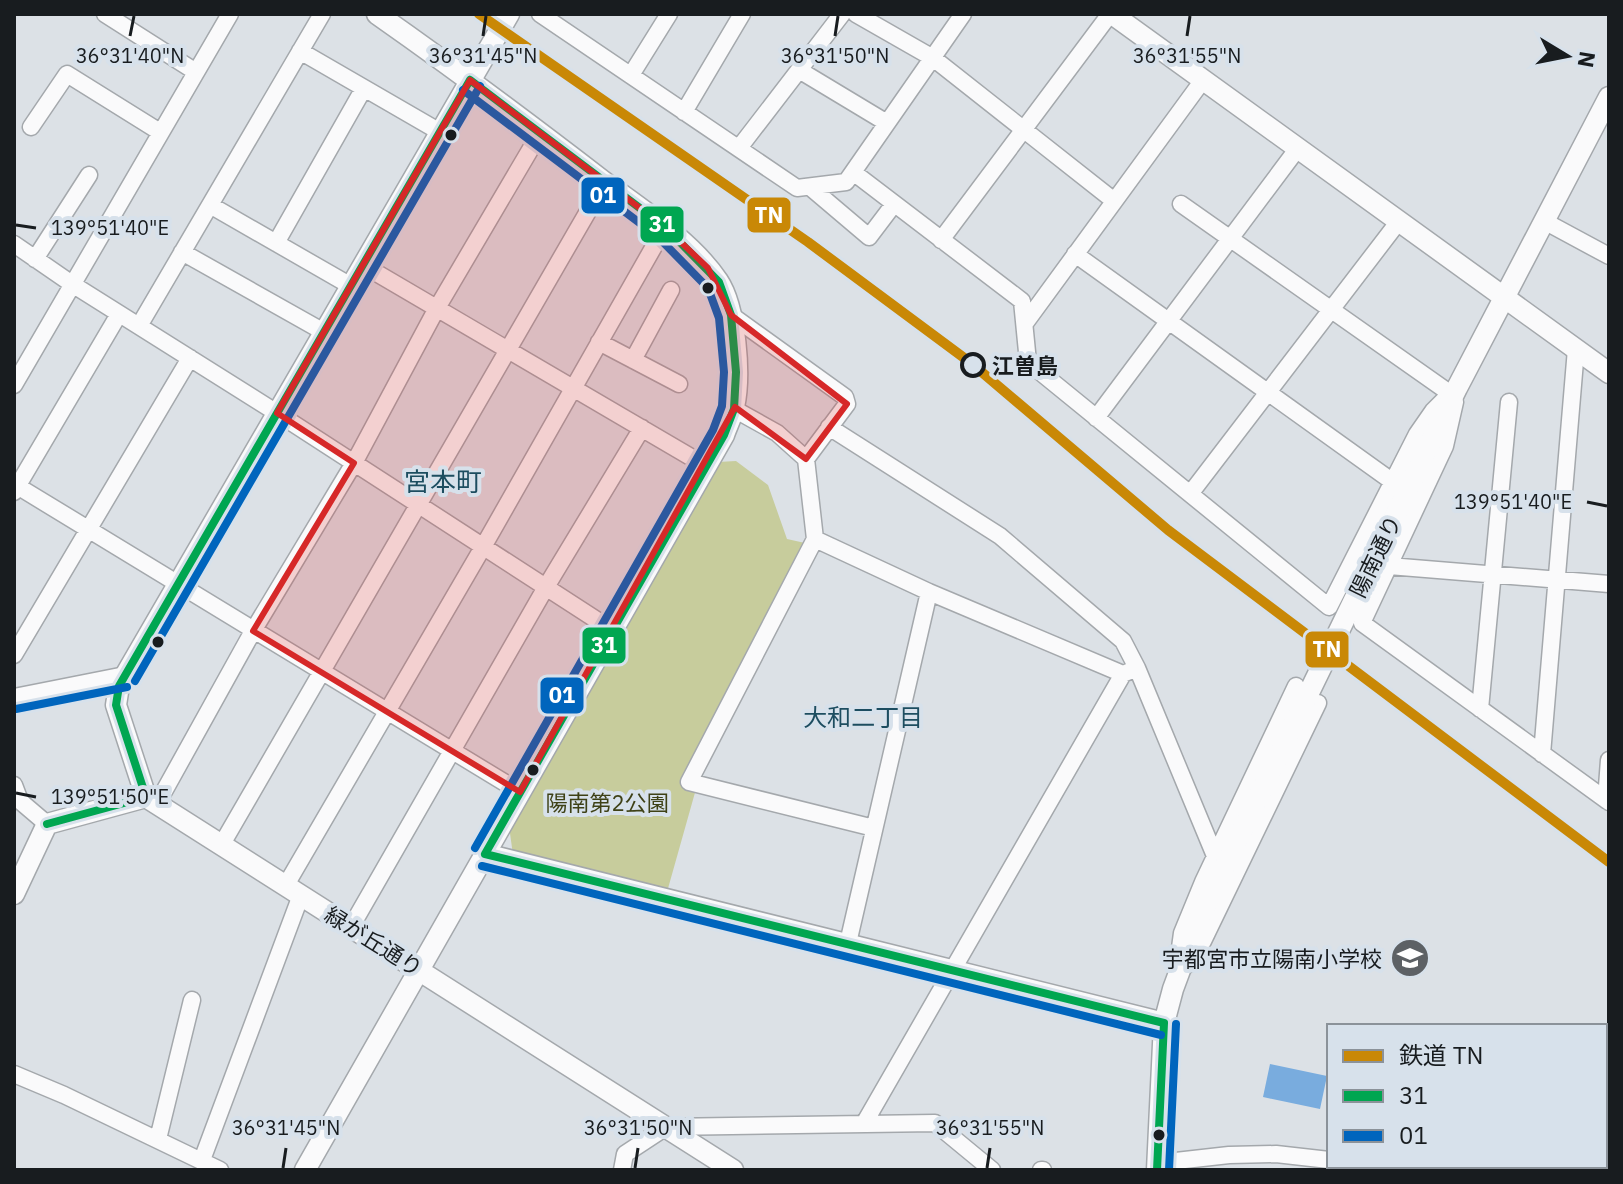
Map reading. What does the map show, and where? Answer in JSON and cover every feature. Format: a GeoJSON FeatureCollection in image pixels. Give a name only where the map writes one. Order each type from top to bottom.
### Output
{"type":"FeatureCollection","features":[{"type":"Feature","properties":{"kind":"street"},"geometry":{"type":"LineString","coordinates":[[105,14],[196,72]]}},
{"type":"Feature","properties":{"kind":"street"},"geometry":{"type":"LineString","coordinates":[[14,385],[230,14]]}},
{"type":"Feature","properties":{"kind":"street"},"geometry":{"type":"LineString","coordinates":[[139,326],[322,14]]}},
{"type":"Feature","properties":{"kind":"street"},"geometry":{"type":"LineString","coordinates":[[305,1170],[724,435],[734,409],[736,372],[731,315],[719,282],[708,268],[665,227],[377,14]]}},
{"type":"Feature","properties":{"kind":"street"},"geometry":{"type":"LineString","coordinates":[[152,800],[116,705],[116,695],[125,675],[509,14]]}},
{"type":"Feature","properties":{"kind":"street"},"geometry":{"type":"LineString","coordinates":[[540,14],[797,188],[846,182],[963,14]]}},
{"type":"Feature","properties":{"kind":"street"},"geometry":{"type":"LineString","coordinates":[[631,75],[669,14]]}},
{"type":"Feature","properties":{"kind":"street"},"geometry":{"type":"LineString","coordinates":[[684,112],[742,14]]}},
{"type":"Feature","properties":{"kind":"street"},"geometry":{"type":"LineString","coordinates":[[739,148],[842,14]]}},
{"type":"Feature","properties":{"kind":"street"},"geometry":{"type":"LineString","coordinates":[[856,14],[933,58],[1113,200]]}},
{"type":"Feature","properties":{"kind":"street"},"geometry":{"type":"LineString","coordinates":[[941,240],[1111,14],[1609,373]]}},
{"type":"Feature","properties":{"kind":"street"},"geometry":{"type":"LineString","coordinates":[[300,51],[440,132]]}},
{"type":"Feature","properties":{"kind":"street"},"geometry":{"type":"LineString","coordinates":[[799,70],[887,123]]}},
{"type":"Feature","properties":{"kind":"street"},"geometry":{"type":"LineString","coordinates":[[31,127],[67,74],[160,132]]}},
{"type":"Feature","properties":{"kind":"street"},"geometry":{"type":"LineString","coordinates":[[1026,322],[1203,80]]}},
{"type":"Feature","properties":{"kind":"street"},"geometry":{"type":"LineString","coordinates":[[276,243],[364,88]]}},
{"type":"Feature","properties":{"kind":"street","name":"陽南通り"},"geometry":{"type":"LineString","coordinates":[[1158,1166],[1164,1023],[1199,919],[1454,391],[1544,221],[1604,120],[1609,97]]}},
{"type":"Feature","properties":{"kind":"street"},"geometry":{"type":"LineString","coordinates":[[47,824],[152,800],[354,463],[437,308],[540,133]]}},
{"type":"Feature","properties":{"kind":"street"},"geometry":{"type":"LineString","coordinates":[[1096,418],[1298,148]]}},
{"type":"Feature","properties":{"kind":"street"},"geometry":{"type":"LineString","coordinates":[[853,172],[1022,301],[1028,362],[1329,607],[1417,434],[1433,411],[1454,391]]}},
{"type":"Feature","properties":{"kind":"street"},"geometry":{"type":"LineString","coordinates":[[35,259],[89,175]]}},
{"type":"Feature","properties":{"kind":"street"},"geometry":{"type":"LineString","coordinates":[[222,844],[605,182]]}},
{"type":"Feature","properties":{"kind":"street"},"geometry":{"type":"LineString","coordinates":[[810,187],[869,237],[894,204]]}},
{"type":"Feature","properties":{"kind":"street"},"geometry":{"type":"LineString","coordinates":[[1181,204],[1454,391]]}},
{"type":"Feature","properties":{"kind":"street"},"geometry":{"type":"LineString","coordinates":[[210,205],[351,286]]}},
{"type":"Feature","properties":{"kind":"street"},"geometry":{"type":"LineString","coordinates":[[1190,494],[1399,221]]}},
{"type":"Feature","properties":{"kind":"street"},"geometry":{"type":"LineString","coordinates":[[1544,221],[1609,256]]}},
{"type":"Feature","properties":{"kind":"street"},"geometry":{"type":"LineString","coordinates":[[202,1160],[293,890],[387,712],[665,227]]}},
{"type":"Feature","properties":{"kind":"street"},"geometry":{"type":"LineString","coordinates":[[14,244],[612,630]]}},
{"type":"Feature","properties":{"kind":"street"},"geometry":{"type":"LineString","coordinates":[[182,252],[324,332]]}},
{"type":"Feature","properties":{"kind":"street"},"geometry":{"type":"LineString","coordinates":[[1075,254],[1393,482]]}},
{"type":"Feature","properties":{"kind":"street"},"geometry":{"type":"LineString","coordinates":[[363,265],[706,466]]}},
{"type":"Feature","properties":{"kind":"street"},"geometry":{"type":"LineString","coordinates":[[633,360],[671,290]]}},
{"type":"Feature","properties":{"kind":"street"},"geometry":{"type":"LineString","coordinates":[[119,314],[15,487],[520,792]]}},
{"type":"Feature","properties":{"kind":"street"},"geometry":{"type":"LineString","coordinates":[[731,315],[845,397],[847,404],[806,459]]}},
{"type":"Feature","properties":{"kind":"street"},"geometry":{"type":"LineString","coordinates":[[599,342],[679,384]]}},
{"type":"Feature","properties":{"kind":"street"},"geometry":{"type":"LineString","coordinates":[[1542,754],[1576,349]]}},
{"type":"Feature","properties":{"kind":"street"},"geometry":{"type":"LineString","coordinates":[[14,655],[190,358]]}},
{"type":"Feature","properties":{"kind":"street"},"geometry":{"type":"LineString","coordinates":[[1454,391],[1452,422],[1445,446],[1362,623],[1607,801]]}},
{"type":"Feature","properties":{"kind":"street"},"geometry":{"type":"LineString","coordinates":[[1480,709],[1509,402]]}},
{"type":"Feature","properties":{"kind":"street"},"geometry":{"type":"LineString","coordinates":[[734,409],[777,433],[806,459],[815,539],[689,782],[874,828]]}},
{"type":"Feature","properties":{"kind":"street"},"geometry":{"type":"LineString","coordinates":[[829,427],[1000,536],[1123,641],[1130,671],[1215,856]]}},
{"type":"Feature","properties":{"kind":"street"},"geometry":{"type":"LineString","coordinates":[[351,927],[546,587],[642,428]]}},
{"type":"Feature","properties":{"kind":"street"},"geometry":{"type":"LineString","coordinates":[[815,539],[929,592],[1130,671]]}},
{"type":"Feature","properties":{"kind":"street"},"geometry":{"type":"LineString","coordinates":[[1389,566],[1609,584]]}},
{"type":"Feature","properties":{"kind":"street"},"geometry":{"type":"LineString","coordinates":[[848,943],[929,592]]}},
{"type":"Feature","properties":{"kind":"street"},"geometry":{"type":"LineString","coordinates":[[865,1122],[1130,671]]}},
{"type":"Feature","properties":{"kind":"street"},"geometry":{"type":"LineString","coordinates":[[14,697],[125,675]]}},
{"type":"Feature","properties":{"kind":"street"},"geometry":{"type":"LineString","coordinates":[[1173,989],[1182,933],[1296,686]]}},
{"type":"Feature","properties":{"kind":"street"},"geometry":{"type":"LineString","coordinates":[[1173,989],[1203,941],[1318,703]]}},
{"type":"Feature","properties":{"kind":"street"},"geometry":{"type":"LineString","coordinates":[[1607,801],[1609,760]]}},
{"type":"Feature","properties":{"kind":"street"},"geometry":{"type":"LineString","coordinates":[[14,785],[20,801],[47,824]]}},
{"type":"Feature","properties":{"kind":"street","name":"緑が丘通り"},"geometry":{"type":"LineString","coordinates":[[152,800],[733,1170]]}},
{"type":"Feature","properties":{"kind":"street"},"geometry":{"type":"LineString","coordinates":[[14,894],[47,824]]}},
{"type":"Feature","properties":{"kind":"street"},"geometry":{"type":"LineString","coordinates":[[485,854],[1164,1023]]}},
{"type":"Feature","properties":{"kind":"street"},"geometry":{"type":"LineString","coordinates":[[158,1139],[192,1000]]}},
{"type":"Feature","properties":{"kind":"street"},"geometry":{"type":"LineString","coordinates":[[14,1074],[220,1170]]}},
{"type":"Feature","properties":{"kind":"street"},"geometry":{"type":"LineString","coordinates":[[622,1170],[625,1154],[666,1127],[865,1122],[935,1123],[992,1170]]}},
{"type":"Feature","properties":{"kind":"street"},"geometry":{"type":"LineString","coordinates":[[1158,1166],[1229,1155],[1276,1154],[1327,1160]]}},
{"type":"Feature","properties":{"kind":"highlighted area"},"geometry":{"type":"Polygon","coordinates":[[[470,80],[665,227],[708,268],[731,315],[847,404],[806,459],[735,407],[520,792],[253,631],[354,463],[277,413],[470,80]]]}},
{"type":"Feature","properties":{"kind":"green space","name":"陽南第2公園"},"geometry":{"type":"Polygon","coordinates":[[[736,461],[768,485],[787,539],[805,543],[680,784],[696,789],[667,892],[513,855],[509,826],[718,462],[736,461]]]}},
{"type":"Feature","properties":{"kind":"water"},"geometry":{"type":"Polygon","coordinates":[[[1270,1064],[1327,1076],[1320,1109],[1263,1097],[1270,1064]]]}},
{"type":"Feature","properties":{"kind":"rail line","name":"TN"},"geometry":{"type":"LineString","coordinates":[[479,14],[808,242],[971,363],[1168,530],[1609,862]]}},
{"type":"Feature","properties":{"kind":"transit line","name":"31"},"geometry":{"type":"LineString","coordinates":[[470,80],[665,227],[719,282],[731,315],[736,372],[734,409],[724,435],[485,854]]}},
{"type":"Feature","properties":{"kind":"transit line","name":"31"},"geometry":{"type":"LineString","coordinates":[[146,797],[116,705],[119,686],[470,80]]}},
{"type":"Feature","properties":{"kind":"transit line","name":"01"},"geometry":{"type":"LineString","coordinates":[[135,681],[480,86]]}},
{"type":"Feature","properties":{"kind":"transit line","name":"01"},"geometry":{"type":"LineString","coordinates":[[463,90],[657,236],[708,288],[719,318],[724,372],[722,406],[713,430],[475,848]]}},
{"type":"Feature","properties":{"kind":"transit line","name":"01"},"geometry":{"type":"LineString","coordinates":[[16,709],[127,687]]}},
{"type":"Feature","properties":{"kind":"transit line","name":"31"},"geometry":{"type":"LineString","coordinates":[[47,824],[146,797]]}},
{"type":"Feature","properties":{"kind":"transit line","name":"31"},"geometry":{"type":"LineString","coordinates":[[485,854],[1164,1023]]}},
{"type":"Feature","properties":{"kind":"transit line","name":"01"},"geometry":{"type":"LineString","coordinates":[[482,866],[1161,1035]]}},
{"type":"Feature","properties":{"kind":"transit line","name":"31"},"geometry":{"type":"LineString","coordinates":[[1157,1170],[1164,1023]]}},
{"type":"Feature","properties":{"kind":"transit line","name":"01"},"geometry":{"type":"LineString","coordinates":[[1169,1170],[1176,1024]]}},
{"type":"Feature","properties":{"kind":"place","name":"江曽島"},"geometry":{"type":"Point","coordinates":[973,365]}},
{"type":"Feature","properties":{"kind":"place","name":"宇都宮市立陽南小学校"},"geometry":{"type":"Point","coordinates":[1410,958]}},
{"type":"Feature","properties":{"kind":"district","name":"宮本町"},"geometry":{"type":"Point","coordinates":[443,481]}},
{"type":"Feature","properties":{"kind":"district","name":"大和二丁目"},"geometry":{"type":"Point","coordinates":[863,717]}}]}
